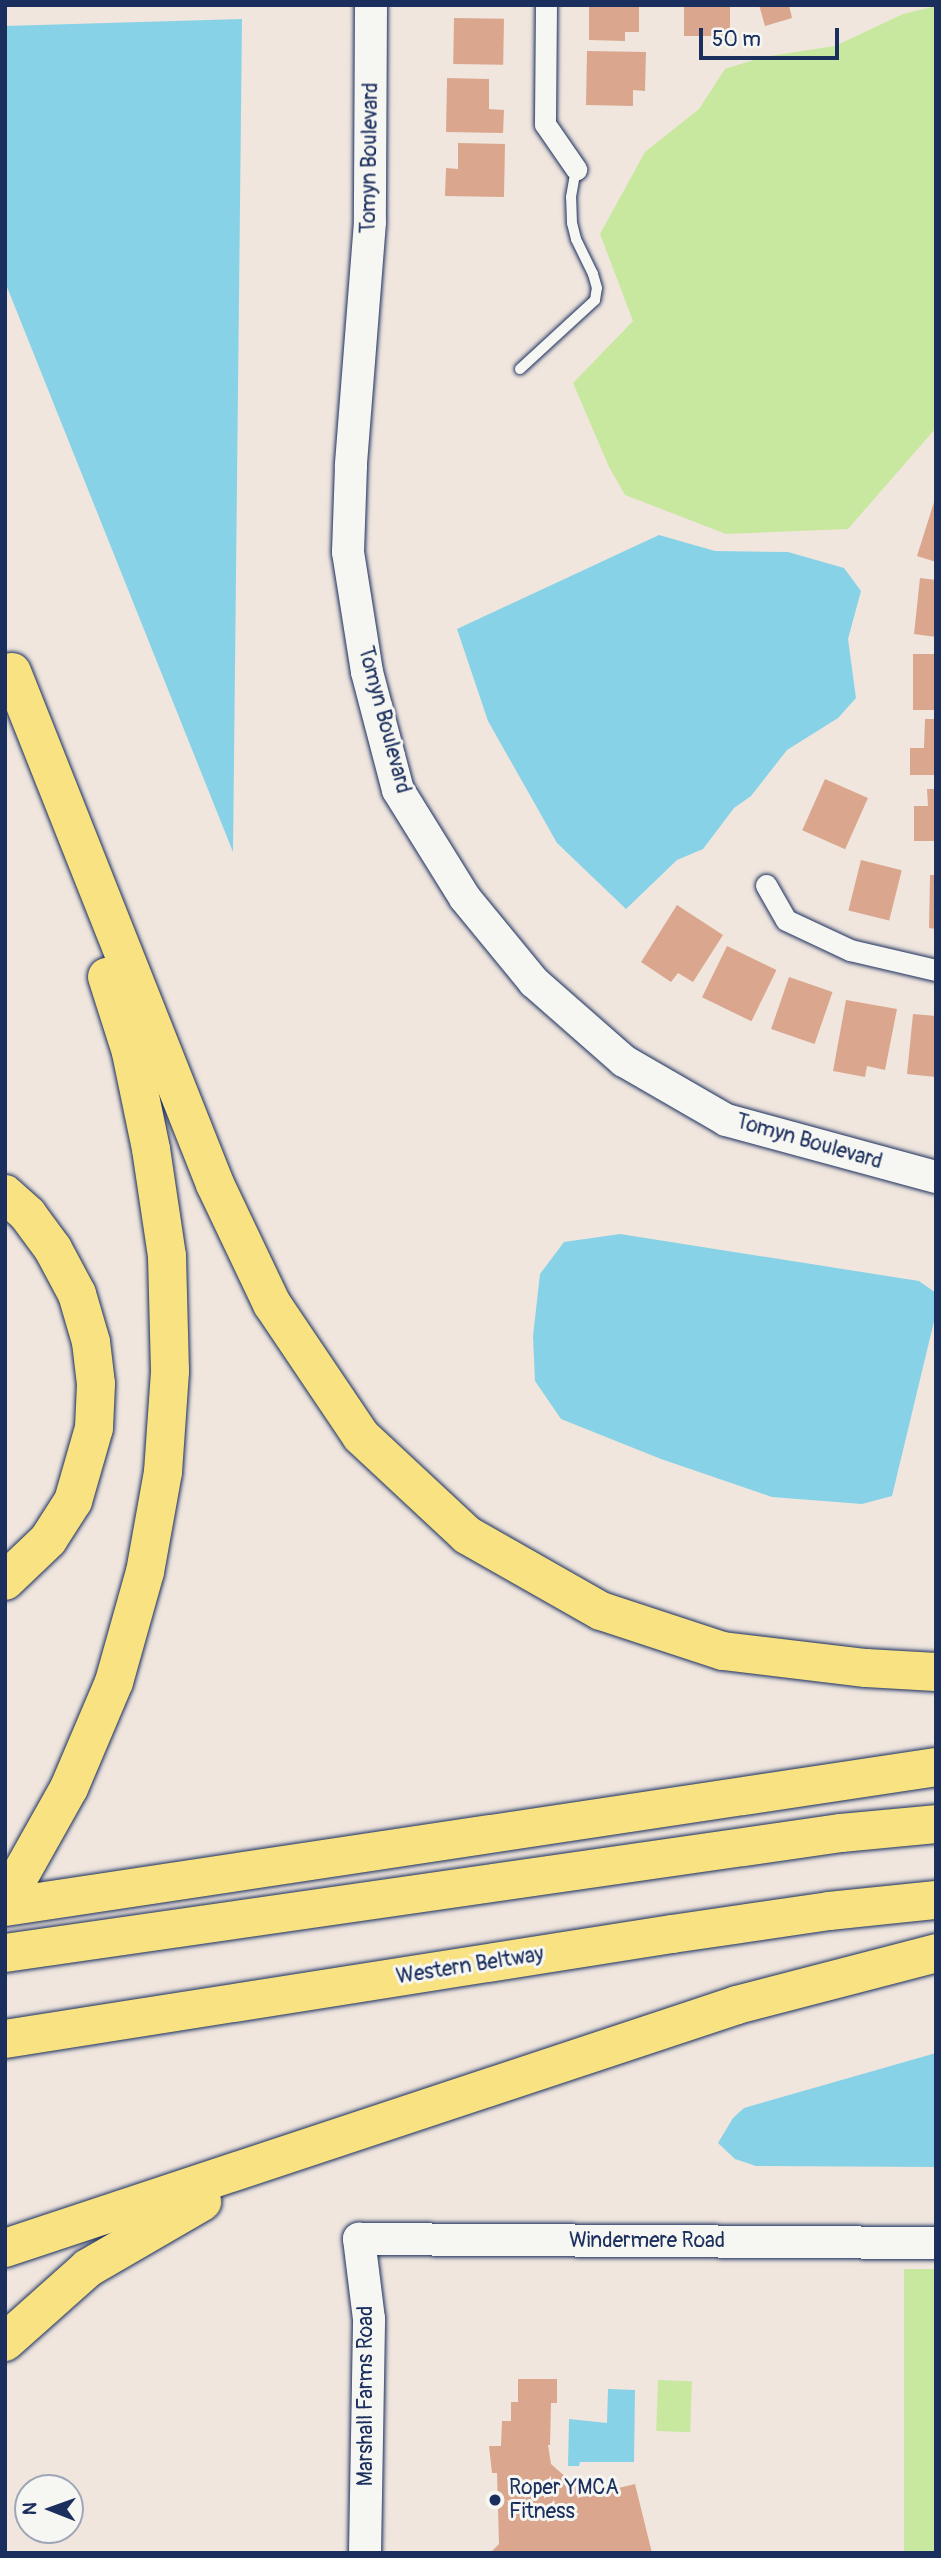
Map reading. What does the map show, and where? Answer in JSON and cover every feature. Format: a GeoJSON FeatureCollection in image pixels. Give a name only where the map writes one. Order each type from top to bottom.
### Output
{"type":"FeatureCollection","features":[{"type":"Feature","properties":{"kind":"highway"},"geometry":{"type":"LineString","coordinates":[[9,662],[147,1055],[215,1184],[272,1304],[361,1436],[467,1535],[601,1611],[723,1651],[866,1668],[936,1672]]}},
{"type":"Feature","properties":{"kind":"highway"},"geometry":{"type":"LineString","coordinates":[[5,1905],[69,1788],[114,1682],[145,1572],[163,1472],[170,1371],[167,1256],[151,1149],[147,1055]]}},
{"type":"Feature","properties":{"kind":"highway"},"geometry":{"type":"LineString","coordinates":[[5,1194],[28,1215],[53,1249],[77,1294],[91,1342],[96,1384],[94,1428],[73,1501],[48,1540],[5,1581]]}},
{"type":"Feature","properties":{"kind":"highway"},"geometry":{"type":"LineString","coordinates":[[5,1228],[29,1258],[52,1298],[67,1345],[71,1384],[69,1425],[60,1468],[42,1504],[5,1548]]}},
{"type":"Feature","properties":{"kind":"highway"},"geometry":{"type":"LineString","coordinates":[[5,1905],[936,1767]]}},
{"type":"Feature","properties":{"kind":"highway"},"geometry":{"type":"LineString","coordinates":[[5,1953],[841,1833],[936,1824]]}},
{"type":"Feature","properties":{"kind":"highway","name":"Western Beltway"},"geometry":{"type":"LineString","coordinates":[[5,2039],[672,1934],[829,1911],[936,1900]]}},
{"type":"Feature","properties":{"kind":"highway"},"geometry":{"type":"LineString","coordinates":[[15,2245],[737,2005],[936,1952]]}},
{"type":"Feature","properties":{"kind":"highway"},"geometry":{"type":"LineString","coordinates":[[5,2342],[88,2268],[188,2209],[290,2164],[442,2105]]}},
{"type":"Feature","properties":{"kind":"street","name":"Tomyn Boulevard"},"geometry":{"type":"LineString","coordinates":[[371,5],[370,222],[351,466],[348,552],[367,672],[398,790],[465,898],[534,982],[624,1061],[726,1120],[936,1177]]}},
{"type":"Feature","properties":{"kind":"street"},"geometry":{"type":"LineString","coordinates":[[546,5],[545,124],[576,169]]}},
{"type":"Feature","properties":{"kind":"street"},"geometry":{"type":"LineString","coordinates":[[766,885],[786,920],[850,950],[936,970]]}},
{"type":"Feature","properties":{"kind":"street","name":"Windermere Road"},"geometry":{"type":"LineString","coordinates":[[359,2239],[936,2243]]}},
{"type":"Feature","properties":{"kind":"street","name":"Marshall Farms Road"},"geometry":{"type":"LineString","coordinates":[[359,2239],[369,2319],[365,2553]]}},
{"type":"Feature","properties":{"kind":"lane"},"geometry":{"type":"LineString","coordinates":[[520,369],[595,300],[597,288],[593,274],[576,239],[572,223],[571,197],[576,169]]}},
{"type":"Feature","properties":{"kind":"green space"},"geometry":{"type":"Polygon","coordinates":[[[936,6],[936,428],[848,529],[726,534],[625,495],[609,467],[573,383],[633,321],[600,234],[645,152],[699,109],[725,69],[763,57],[835,46],[903,14],[936,6]]]}},
{"type":"Feature","properties":{"kind":"green space"},"geometry":{"type":"Polygon","coordinates":[[[904,2269],[936,2269],[936,2553],[904,2553],[904,2269]]]}},
{"type":"Feature","properties":{"kind":"green space"},"geometry":{"type":"Polygon","coordinates":[[[658,2380],[692,2381],[690,2432],[656,2431],[658,2380]]]}},
{"type":"Feature","properties":{"kind":"water"},"geometry":{"type":"Polygon","coordinates":[[[242,19],[233,852],[5,282],[5,26],[242,19]]]}},
{"type":"Feature","properties":{"kind":"water"},"geometry":{"type":"Polygon","coordinates":[[[659,535],[715,551],[788,552],[844,568],[861,591],[848,639],[856,698],[838,718],[787,750],[751,796],[734,808],[703,849],[677,860],[626,909],[557,843],[488,721],[457,629],[659,535]]]}},
{"type":"Feature","properties":{"kind":"water"},"geometry":{"type":"Polygon","coordinates":[[[620,1234],[919,1281],[936,1293],[936,1313],[892,1496],[862,1504],[772,1497],[661,1459],[561,1419],[535,1381],[533,1336],[540,1274],[564,1242],[620,1234]]]}},
{"type":"Feature","properties":{"kind":"water"},"geometry":{"type":"Polygon","coordinates":[[[936,2053],[936,2167],[756,2166],[735,2159],[718,2143],[733,2118],[744,2108],[936,2053]]]}},
{"type":"Feature","properties":{"kind":"water"},"geometry":{"type":"Polygon","coordinates":[[[608,2389],[635,2390],[634,2462],[580,2462],[579,2466],[568,2466],[569,2419],[607,2423],[608,2389]]]}},
{"type":"Feature","properties":{"kind":"building"},"geometry":{"type":"Polygon","coordinates":[[[589,5],[639,5],[639,32],[625,32],[625,41],[589,40],[589,5]]]}},
{"type":"Feature","properties":{"kind":"building"},"geometry":{"type":"Polygon","coordinates":[[[684,5],[730,5],[730,36],[684,36],[684,5]]]}},
{"type":"Feature","properties":{"kind":"building"},"geometry":{"type":"Polygon","coordinates":[[[759,5],[789,5],[792,18],[765,26],[759,5]]]}},
{"type":"Feature","properties":{"kind":"building"},"geometry":{"type":"Polygon","coordinates":[[[454,18],[504,19],[503,65],[453,64],[454,18]]]}},
{"type":"Feature","properties":{"kind":"building"},"geometry":{"type":"Polygon","coordinates":[[[587,51],[646,52],[645,91],[633,90],[633,106],[586,105],[587,51]]]}},
{"type":"Feature","properties":{"kind":"building"},"geometry":{"type":"Polygon","coordinates":[[[447,78],[489,79],[489,109],[504,110],[503,133],[446,132],[447,78]]]}},
{"type":"Feature","properties":{"kind":"building"},"geometry":{"type":"Polygon","coordinates":[[[458,143],[505,144],[504,197],[445,196],[446,168],[458,169],[458,143]]]}},
{"type":"Feature","properties":{"kind":"building"},"geometry":{"type":"Polygon","coordinates":[[[936,499],[936,562],[917,556],[936,499]]]}},
{"type":"Feature","properties":{"kind":"building"},"geometry":{"type":"Polygon","coordinates":[[[920,578],[936,580],[936,637],[914,634],[920,578]]]}},
{"type":"Feature","properties":{"kind":"building"},"geometry":{"type":"Polygon","coordinates":[[[913,654],[936,654],[936,710],[913,710],[913,654]]]}},
{"type":"Feature","properties":{"kind":"building"},"geometry":{"type":"Polygon","coordinates":[[[925,719],[936,719],[936,775],[910,775],[910,748],[924,748],[925,719]]]}},
{"type":"Feature","properties":{"kind":"building"},"geometry":{"type":"Polygon","coordinates":[[[825,779],[868,798],[845,849],[802,830],[825,779]]]}},
{"type":"Feature","properties":{"kind":"building"},"geometry":{"type":"Polygon","coordinates":[[[927,789],[936,789],[936,841],[914,841],[914,806],[928,806],[927,789]]]}},
{"type":"Feature","properties":{"kind":"building"},"geometry":{"type":"Polygon","coordinates":[[[861,860],[902,870],[889,921],[848,910],[861,860]]]}},
{"type":"Feature","properties":{"kind":"building"},"geometry":{"type":"Polygon","coordinates":[[[930,875],[936,875],[936,929],[929,928],[930,875]]]}},
{"type":"Feature","properties":{"kind":"building"},"geometry":{"type":"Polygon","coordinates":[[[677,905],[723,935],[693,982],[678,973],[671,982],[641,962],[677,905]]]}},
{"type":"Feature","properties":{"kind":"building"},"geometry":{"type":"Polygon","coordinates":[[[727,946],[776,970],[751,1021],[702,997],[727,946]]]}},
{"type":"Feature","properties":{"kind":"building"},"geometry":{"type":"Polygon","coordinates":[[[789,977],[832,992],[815,1044],[771,1029],[789,977]]]}},
{"type":"Feature","properties":{"kind":"building"},"geometry":{"type":"Polygon","coordinates":[[[846,1000],[897,1009],[885,1070],[867,1066],[865,1077],[833,1071],[846,1000]]]}},
{"type":"Feature","properties":{"kind":"building"},"geometry":{"type":"Polygon","coordinates":[[[913,1014],[936,1016],[936,1077],[907,1074],[913,1014]]]}},
{"type":"Feature","properties":{"kind":"building"},"geometry":{"type":"Polygon","coordinates":[[[518,2379],[557,2379],[557,2403],[551,2403],[548,2445],[551,2464],[569,2480],[580,2482],[582,2489],[577,2498],[635,2484],[652,2553],[490,2553],[499,2544],[497,2473],[492,2473],[489,2446],[501,2446],[502,2421],[511,2421],[511,2402],[518,2402],[518,2379]]]}},
{"type":"Feature","properties":{"kind":"place","name":"Roper YMCA Fitness"},"geometry":{"type":"Point","coordinates":[495,2500]}}]}
